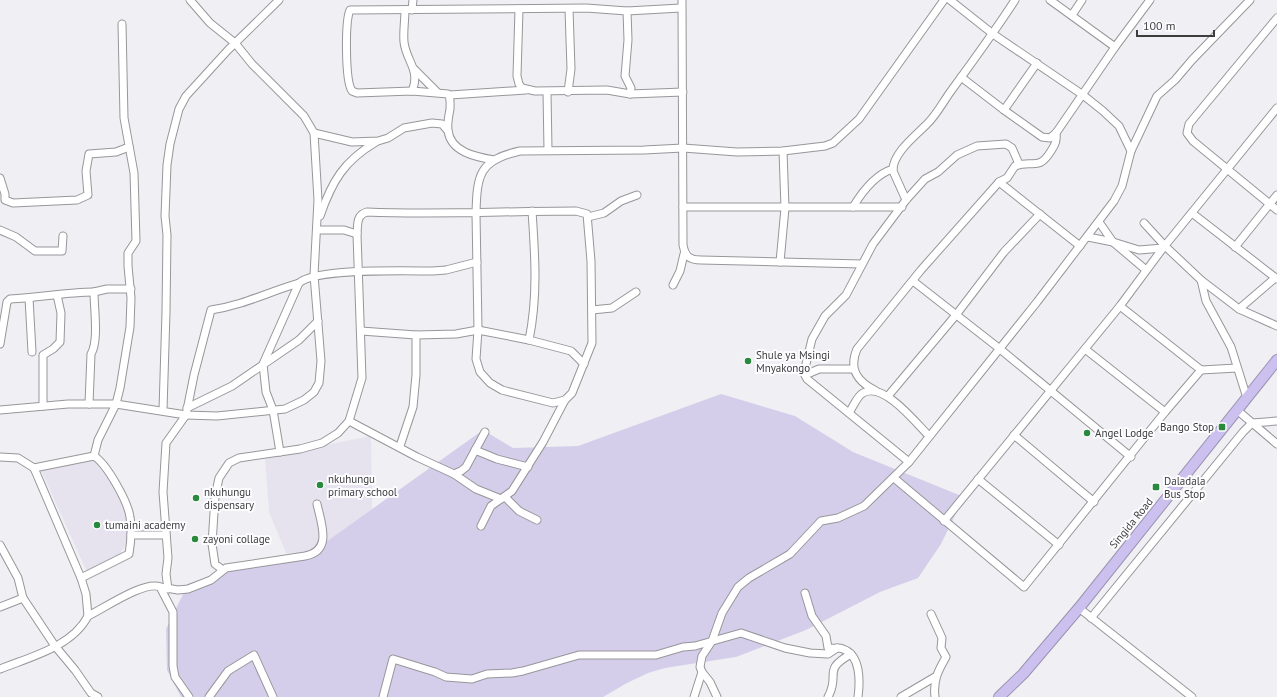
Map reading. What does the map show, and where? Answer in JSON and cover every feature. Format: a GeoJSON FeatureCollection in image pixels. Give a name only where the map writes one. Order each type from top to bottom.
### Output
{"type":"FeatureCollection","features":[{"type":"Feature","properties":{"kind":"highway","name":"Singida Road"},"geometry":{"type":"LineString","coordinates":[[999,697],[1023,674],[1079,608],[1277,360]]}},
{"type":"Feature","properties":{"kind":"street"},"geometry":{"type":"LineString","coordinates":[[0,410],[43,406],[116,404],[163,410],[187,411],[217,416],[285,409],[304,400],[314,392],[319,383],[321,361],[314,276],[318,227],[318,200],[314,133],[304,116],[252,64],[235,43],[210,23],[190,0]]}},
{"type":"Feature","properties":{"kind":"street"},"geometry":{"type":"LineString","coordinates":[[163,410],[167,235],[165,216],[170,144],[182,102],[235,43],[279,0]]}},
{"type":"Feature","properties":{"kind":"street"},"geometry":{"type":"LineString","coordinates":[[412,0],[404,42],[414,69],[415,83],[412,91]]}},
{"type":"Feature","properties":{"kind":"street"},"geometry":{"type":"LineString","coordinates":[[673,285],[680,271],[684,254],[682,0]]}},
{"type":"Feature","properties":{"kind":"street"},"geometry":{"type":"LineString","coordinates":[[565,400],[553,403],[513,394],[490,383],[480,372],[476,359],[478,330],[476,213],[478,180],[484,168],[494,160],[506,154],[520,151],[644,150],[683,148],[737,152],[784,151],[825,146],[846,133],[874,100],[944,0]]}},
{"type":"Feature","properties":{"kind":"street"},"geometry":{"type":"LineString","coordinates":[[950,0],[993,34],[1083,94],[1119,126],[1131,151]]}},
{"type":"Feature","properties":{"kind":"street"},"geometry":{"type":"LineString","coordinates":[[853,207],[861,194],[883,172],[893,169],[909,139],[928,123],[993,34],[1015,0]]}},
{"type":"Feature","properties":{"kind":"street"},"geometry":{"type":"LineString","coordinates":[[1050,0],[1115,47]]}},
{"type":"Feature","properties":{"kind":"street"},"geometry":{"type":"LineString","coordinates":[[1072,15],[1082,0]]}},
{"type":"Feature","properties":{"kind":"street"},"geometry":{"type":"LineString","coordinates":[[961,77],[1042,137],[1050,138],[1056,133],[1115,47],[1150,0]]}},
{"type":"Feature","properties":{"kind":"street"},"geometry":{"type":"LineString","coordinates":[[717,697],[710,682],[700,667],[702,656],[712,641],[722,613],[738,587],[749,578],[790,554],[821,521],[838,518],[861,508],[909,462],[1000,349],[1099,222],[1122,186],[1131,151],[1157,96],[1175,80],[1192,60],[1250,0]]}},
{"type":"Feature","properties":{"kind":"street"},"geometry":{"type":"LineString","coordinates":[[681,8],[627,11],[586,8],[350,10],[347,38],[348,81],[352,90],[357,93],[412,91],[437,92],[450,95],[526,90],[547,92],[607,90],[630,94],[683,92]]}},
{"type":"Feature","properties":{"kind":"street"},"geometry":{"type":"LineString","coordinates":[[519,9],[517,76],[519,84],[526,90]]}},
{"type":"Feature","properties":{"kind":"street"},"geometry":{"type":"LineString","coordinates":[[568,92],[572,69],[569,9]]}},
{"type":"Feature","properties":{"kind":"street"},"geometry":{"type":"LineString","coordinates":[[627,11],[628,40],[625,76],[631,88],[630,94]]}},
{"type":"Feature","properties":{"kind":"street"},"geometry":{"type":"LineString","coordinates":[[1277,18],[1187,128],[1187,133],[1193,141],[1277,210]]}},
{"type":"Feature","properties":{"kind":"street"},"geometry":{"type":"LineString","coordinates":[[94,456],[98,440],[116,404],[128,341],[131,289],[128,253],[136,241],[135,228],[137,219],[134,173],[124,118],[122,24]]}},
{"type":"Feature","properties":{"kind":"street"},"geometry":{"type":"LineString","coordinates":[[1004,110],[1037,63]]}},
{"type":"Feature","properties":{"kind":"street"},"geometry":{"type":"LineString","coordinates":[[414,69],[437,92]]}},
{"type":"Feature","properties":{"kind":"street"},"geometry":{"type":"LineString","coordinates":[[547,92],[548,150]]}},
{"type":"Feature","properties":{"kind":"street"},"geometry":{"type":"LineString","coordinates":[[450,95],[448,131],[452,144],[476,157],[494,160]]}},
{"type":"Feature","properties":{"kind":"street"},"geometry":{"type":"LineString","coordinates":[[944,521],[1120,306],[1164,247],[1277,108]]}},
{"type":"Feature","properties":{"kind":"street"},"geometry":{"type":"LineString","coordinates":[[314,133],[352,142],[378,141],[388,138],[404,128],[416,125],[438,123],[442,124],[448,131]]}},
{"type":"Feature","properties":{"kind":"street"},"geometry":{"type":"LineString","coordinates":[[929,436],[888,396],[876,391],[860,380],[853,369],[857,350],[913,281],[999,182],[1007,178],[1015,166],[1019,164],[1036,165],[1045,160],[1056,143],[1056,133]]}},
{"type":"Feature","properties":{"kind":"street"},"geometry":{"type":"LineString","coordinates":[[318,227],[335,180],[354,156],[378,141]]}},
{"type":"Feature","properties":{"kind":"street"},"geometry":{"type":"LineString","coordinates":[[805,375],[812,339],[827,312],[846,295],[873,244],[925,179],[938,172],[957,155],[977,146],[1006,144],[1012,148],[1019,164]]}},
{"type":"Feature","properties":{"kind":"street"},"geometry":{"type":"LineString","coordinates":[[0,178],[5,194],[5,200],[13,203],[77,200],[88,194],[86,171],[89,154],[116,152],[130,147]]}},
{"type":"Feature","properties":{"kind":"street"},"geometry":{"type":"LineString","coordinates":[[780,262],[785,208],[784,151]]}},
{"type":"Feature","properties":{"kind":"street"},"geometry":{"type":"LineString","coordinates":[[476,157],[484,168]]}},
{"type":"Feature","properties":{"kind":"street"},"geometry":{"type":"LineString","coordinates":[[893,169],[904,204]]}},
{"type":"Feature","properties":{"kind":"street"},"geometry":{"type":"LineString","coordinates":[[999,182],[1080,246]]}},
{"type":"Feature","properties":{"kind":"street"},"geometry":{"type":"LineString","coordinates":[[588,217],[604,213],[621,201],[637,195]]}},
{"type":"Feature","properties":{"kind":"street"},"geometry":{"type":"LineString","coordinates":[[1235,247],[1277,195]]}},
{"type":"Feature","properties":{"kind":"street"},"geometry":{"type":"LineString","coordinates":[[683,207],[785,208],[853,207],[904,204]]}},
{"type":"Feature","properties":{"kind":"street"},"geometry":{"type":"LineString","coordinates":[[529,340],[535,300],[535,248],[532,211]]}},
{"type":"Feature","properties":{"kind":"street"},"geometry":{"type":"LineString","coordinates":[[223,570],[215,564],[212,544],[214,504],[219,478],[224,469],[234,460],[322,443],[338,433],[349,421],[362,378],[357,234],[358,219],[362,214],[367,212],[406,214],[532,211],[576,211],[584,213],[588,217],[592,343],[572,393],[565,400],[528,467],[512,491],[488,509],[480,526]]}},
{"type":"Feature","properties":{"kind":"street"},"geometry":{"type":"LineString","coordinates":[[1192,213],[1276,279],[1239,309]]}},
{"type":"Feature","properties":{"kind":"street"},"geometry":{"type":"LineString","coordinates":[[888,396],[956,315],[1004,252],[1040,214]]}},
{"type":"Feature","properties":{"kind":"street"},"geometry":{"type":"LineString","coordinates":[[1099,222],[1114,242],[1146,270]]}},
{"type":"Feature","properties":{"kind":"street"},"geometry":{"type":"LineString","coordinates":[[1144,223],[1164,247],[1202,280],[1239,309],[1277,326]]}},
{"type":"Feature","properties":{"kind":"street"},"geometry":{"type":"LineString","coordinates":[[318,227],[344,230],[357,234]]}},
{"type":"Feature","properties":{"kind":"street"},"geometry":{"type":"LineString","coordinates":[[0,230],[16,237],[35,251],[62,251],[63,236]]}},
{"type":"Feature","properties":{"kind":"street"},"geometry":{"type":"LineString","coordinates":[[1088,237],[1114,242],[1140,250],[1164,247]]}},
{"type":"Feature","properties":{"kind":"street"},"geometry":{"type":"LineString","coordinates":[[684,254],[694,260],[862,264]]}},
{"type":"Feature","properties":{"kind":"street"},"geometry":{"type":"LineString","coordinates":[[168,588],[163,492],[166,443],[187,411],[211,310],[248,302],[276,290],[299,283],[307,277],[330,273],[446,270],[477,262]]}},
{"type":"Feature","properties":{"kind":"street"},"geometry":{"type":"LineString","coordinates":[[1202,280],[1206,300],[1231,346],[1246,398]]}},
{"type":"Feature","properties":{"kind":"street"},"geometry":{"type":"LineString","coordinates":[[913,281],[1000,349],[1131,457]]}},
{"type":"Feature","properties":{"kind":"street"},"geometry":{"type":"LineString","coordinates":[[280,452],[273,410],[266,392],[263,364],[294,291],[299,283]]}},
{"type":"Feature","properties":{"kind":"street"},"geometry":{"type":"LineString","coordinates":[[0,344],[7,302],[10,299],[29,298],[69,292],[94,292],[106,289],[131,289]]}},
{"type":"Feature","properties":{"kind":"street"},"geometry":{"type":"LineString","coordinates":[[89,404],[91,354],[95,347],[96,336],[94,292]]}},
{"type":"Feature","properties":{"kind":"street"},"geometry":{"type":"LineString","coordinates":[[592,310],[612,308],[636,292]]}},
{"type":"Feature","properties":{"kind":"street"},"geometry":{"type":"LineString","coordinates":[[43,406],[43,355],[53,349],[60,342],[61,312],[57,294]]}},
{"type":"Feature","properties":{"kind":"street"},"geometry":{"type":"LineString","coordinates":[[29,298],[32,352]]}},
{"type":"Feature","properties":{"kind":"street"},"geometry":{"type":"LineString","coordinates":[[1120,306],[1202,370],[1237,368]]}},
{"type":"Feature","properties":{"kind":"street"},"geometry":{"type":"LineString","coordinates":[[187,411],[232,386],[299,340],[318,321]]}},
{"type":"Feature","properties":{"kind":"street"},"geometry":{"type":"LineString","coordinates":[[360,331],[416,335],[456,334],[478,330],[529,340],[571,351],[584,364]]}},
{"type":"Feature","properties":{"kind":"street"},"geometry":{"type":"LineString","coordinates":[[400,446],[413,407],[416,375],[416,335]]}},
{"type":"Feature","properties":{"kind":"street"},"geometry":{"type":"LineString","coordinates":[[1085,349],[1166,412]]}},
{"type":"Feature","properties":{"kind":"street"},"geometry":{"type":"LineString","coordinates":[[805,375],[819,369],[853,369]]}},
{"type":"Feature","properties":{"kind":"street"},"geometry":{"type":"LineString","coordinates":[[894,478],[1024,587],[1202,370]]}},
{"type":"Feature","properties":{"kind":"street"},"geometry":{"type":"LineString","coordinates":[[805,375],[820,390],[909,462]]}},
{"type":"Feature","properties":{"kind":"street"},"geometry":{"type":"LineString","coordinates":[[849,413],[860,395],[864,392],[876,391]]}},
{"type":"Feature","properties":{"kind":"street"},"geometry":{"type":"LineString","coordinates":[[1237,410],[1277,444]]}},
{"type":"Feature","properties":{"kind":"street"},"geometry":{"type":"LineString","coordinates":[[349,421],[400,446],[417,457],[454,474],[476,489],[503,498],[520,511],[537,520]]}},
{"type":"Feature","properties":{"kind":"street"},"geometry":{"type":"LineString","coordinates":[[1091,618],[1238,437],[1252,423],[1277,421]]}},
{"type":"Feature","properties":{"kind":"street"},"geometry":{"type":"LineString","coordinates":[[454,474],[466,467],[485,432]]}},
{"type":"Feature","properties":{"kind":"street"},"geometry":{"type":"LineString","coordinates":[[1014,435],[1094,502]]}},
{"type":"Feature","properties":{"kind":"street"},"geometry":{"type":"LineString","coordinates":[[475,450],[497,459],[528,467]]}},
{"type":"Feature","properties":{"kind":"street"},"geometry":{"type":"LineString","coordinates":[[34,468],[94,456],[104,463],[117,485],[130,516],[131,535],[129,554],[81,578]]}},
{"type":"Feature","properties":{"kind":"street"},"geometry":{"type":"LineString","coordinates":[[0,457],[18,458],[34,468],[81,578],[87,598],[88,616]]}},
{"type":"Feature","properties":{"kind":"street"},"geometry":{"type":"LineString","coordinates":[[978,479],[1059,545]]}},
{"type":"Feature","properties":{"kind":"street"},"geometry":{"type":"LineString","coordinates":[[0,669],[55,646],[76,633],[88,616],[142,588],[156,586],[160,588],[183,590],[201,586],[223,570],[305,556],[316,552],[319,550],[323,538],[317,504]]}},
{"type":"Feature","properties":{"kind":"street"},"geometry":{"type":"LineString","coordinates":[[131,535],[166,535]]}},
{"type":"Feature","properties":{"kind":"street"},"geometry":{"type":"LineString","coordinates":[[0,545],[18,578],[23,598],[55,646],[75,670],[91,693],[98,697]]}},
{"type":"Feature","properties":{"kind":"street"},"geometry":{"type":"LineString","coordinates":[[160,588],[173,612],[173,666],[175,677],[189,697]]}},
{"type":"Feature","properties":{"kind":"street"},"geometry":{"type":"LineString","coordinates":[[805,593],[812,616],[826,636],[828,648],[842,649],[851,654],[855,660],[859,674],[858,697]]}},
{"type":"Feature","properties":{"kind":"street"},"geometry":{"type":"LineString","coordinates":[[0,607],[23,598]]}},
{"type":"Feature","properties":{"kind":"street"},"geometry":{"type":"LineString","coordinates":[[1079,608],[1192,697]]}},
{"type":"Feature","properties":{"kind":"street"},"geometry":{"type":"LineString","coordinates":[[931,614],[942,638],[941,648],[946,657],[935,677],[935,697]]}},
{"type":"Feature","properties":{"kind":"street"},"geometry":{"type":"LineString","coordinates":[[383,697],[393,660],[424,668],[446,677],[472,679],[487,674],[515,673],[579,654],[656,655],[683,647],[695,646],[744,633],[786,648],[810,653],[828,654],[837,648]]}},
{"type":"Feature","properties":{"kind":"street"},"geometry":{"type":"LineString","coordinates":[[828,697],[834,688],[834,667],[837,663],[851,654]]}},
{"type":"Feature","properties":{"kind":"street"},"geometry":{"type":"LineString","coordinates":[[209,697],[228,671],[254,655],[273,697]]}},
{"type":"Feature","properties":{"kind":"street"},"geometry":{"type":"LineString","coordinates":[[694,697],[702,672]]}},
{"type":"Feature","properties":{"kind":"street"},"geometry":{"type":"LineString","coordinates":[[901,697],[935,677]]}},
{"type":"Feature","properties":{"kind":"shaded area"},"geometry":{"type":"Polygon","coordinates":[[[721,394],[795,416],[853,452],[964,497],[941,544],[918,578],[880,592],[806,630],[736,657],[665,668],[648,673],[603,697],[181,697],[167,670],[166,629],[188,584],[248,564],[305,557],[483,430],[513,448],[578,446],[721,394]]]}},
{"type":"Feature","properties":{"kind":"shaded area","name":"nkuhungu primary school"},"geometry":{"type":"Polygon","coordinates":[[[371,436],[373,549],[286,553],[269,512],[265,457],[371,436]]]}},
{"type":"Feature","properties":{"kind":"shaded area","name":"tumaini academy"},"geometry":{"type":"Polygon","coordinates":[[[91,457],[100,464],[126,511],[129,539],[118,557],[87,572],[41,470],[91,457]]]}},
{"type":"Feature","properties":{"kind":"place","name":"Shule ya Msingi Mnyakongo"},"geometry":{"type":"Point","coordinates":[748,361]}},
{"type":"Feature","properties":{"kind":"place","name":"Bango Stop"},"geometry":{"type":"Point","coordinates":[1222,427]}},
{"type":"Feature","properties":{"kind":"place","name":"Angel Lodge"},"geometry":{"type":"Point","coordinates":[1087,433]}},
{"type":"Feature","properties":{"kind":"place","name":"nkuhungu primary school"},"geometry":{"type":"Point","coordinates":[320,485]}},
{"type":"Feature","properties":{"kind":"place","name":"Daladala Bus Stop"},"geometry":{"type":"Point","coordinates":[1156,487]}},
{"type":"Feature","properties":{"kind":"place","name":"nkuhungu dispensary"},"geometry":{"type":"Point","coordinates":[196,498]}},
{"type":"Feature","properties":{"kind":"place","name":"tumaini academy"},"geometry":{"type":"Point","coordinates":[97,525]}},
{"type":"Feature","properties":{"kind":"place","name":"zayoni collage"},"geometry":{"type":"Point","coordinates":[195,539]}}]}
